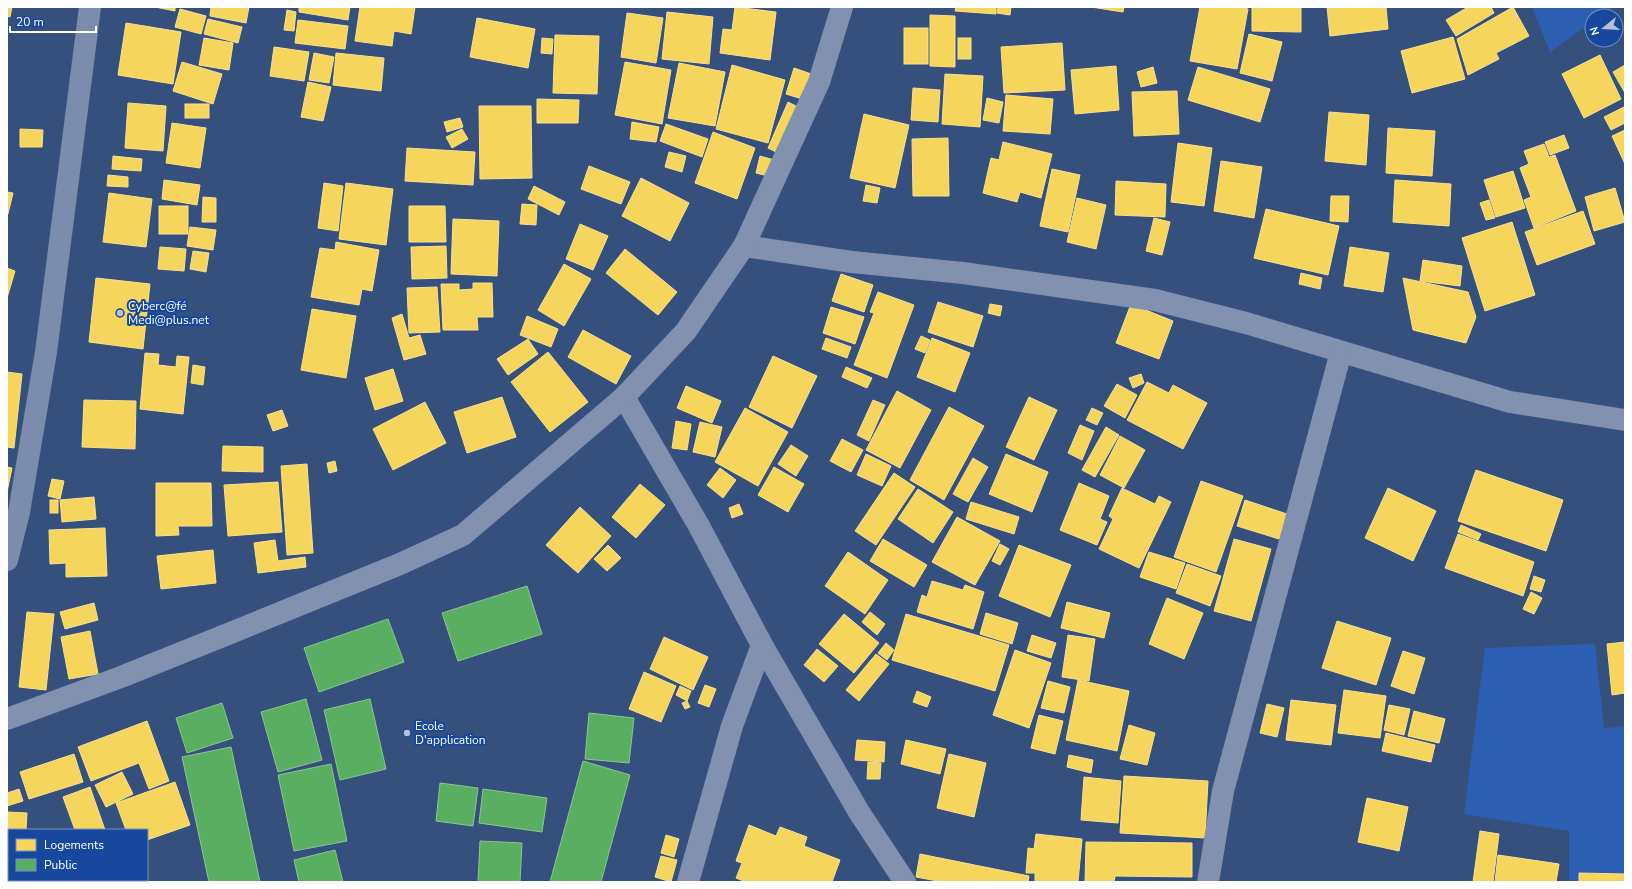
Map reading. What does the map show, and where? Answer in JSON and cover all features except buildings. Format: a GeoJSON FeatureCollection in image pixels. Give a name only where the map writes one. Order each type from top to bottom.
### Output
{"type":"FeatureCollection","features":[{"type":"Feature","properties":{"kind":"street"},"geometry":{"type":"LineString","coordinates":[[7,560],[18,512],[46,352],[90,7]]}},
{"type":"Feature","properties":{"kind":"street"},"geometry":{"type":"LineString","coordinates":[[7,720],[234,632],[400,564],[463,535],[624,397],[686,331],[744,246],[819,82],[842,7]]}},
{"type":"Feature","properties":{"kind":"street"},"geometry":{"type":"LineString","coordinates":[[744,246],[852,262],[963,273],[1155,300],[1246,323],[1510,402],[1625,420]]}},
{"type":"Feature","properties":{"kind":"street"},"geometry":{"type":"LineString","coordinates":[[1208,882],[1223,791],[1341,352]]}},
{"type":"Feature","properties":{"kind":"street"},"geometry":{"type":"LineString","coordinates":[[624,397],[699,526],[762,645],[859,812],[905,882]]}},
{"type":"Feature","properties":{"kind":"street"},"geometry":{"type":"LineString","coordinates":[[688,882],[732,726],[762,645]]}},
{"type":"Feature","properties":{"kind":"shaded area"},"geometry":{"type":"Polygon","coordinates":[[[1532,7],[1614,7],[1584,8],[1584,28],[1550,52],[1532,7]]]}},
{"type":"Feature","properties":{"kind":"shaded area"},"geometry":{"type":"Polygon","coordinates":[[[1595,644],[1604,728],[1625,726],[1625,882],[1569,882],[1569,831],[1464,814],[1485,648],[1595,644]]]}},
{"type":"Feature","properties":{"kind":"place","name":"Cyberc@fé Medi@plus.net"},"geometry":{"type":"Point","coordinates":[120,313]}},
{"type":"Feature","properties":{"kind":"place","name":"Ecole D'application"},"geometry":{"type":"Point","coordinates":[407,733]}}]}
